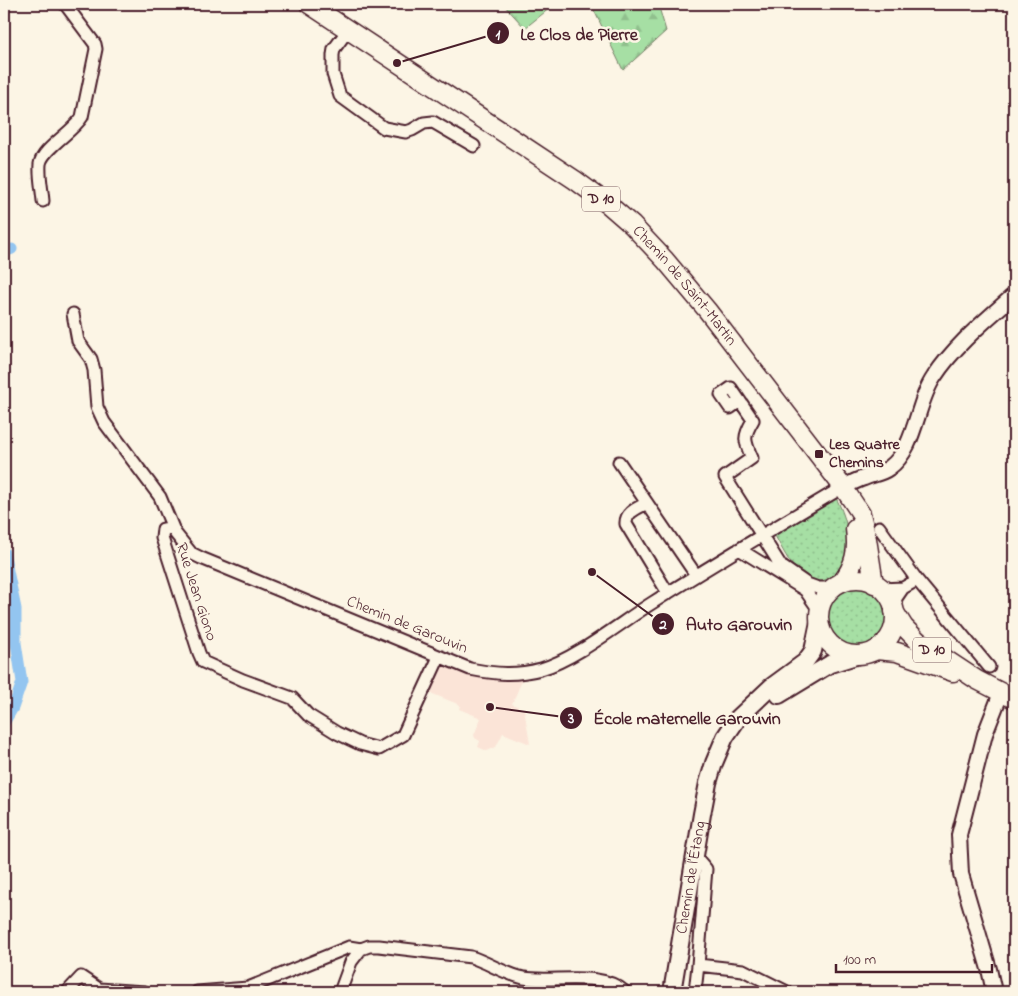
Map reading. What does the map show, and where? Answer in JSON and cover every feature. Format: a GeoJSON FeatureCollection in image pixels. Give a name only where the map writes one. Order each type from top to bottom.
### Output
{"type":"FeatureCollection","features":[{"type":"Feature","properties":{"kind":"main road","name":"Chemin de Saint-Martin"},"geometry":{"type":"LineString","coordinates":[[308,4],[575,180],[608,204],[632,225],[708,310],[845,491]]}},
{"type":"Feature","properties":{"kind":"main road","name":"D 10"},"geometry":{"type":"LineString","coordinates":[[837,585],[851,571],[857,547],[856,531],[845,491]]}},
{"type":"Feature","properties":{"kind":"main road","name":"D 10"},"geometry":{"type":"LineString","coordinates":[[845,491],[861,514],[878,586]]}},
{"type":"Feature","properties":{"kind":"main road"},"geometry":{"type":"LineString","coordinates":[[858,580],[878,586],[893,608],[894,622],[891,633],[885,642],[869,652],[850,654],[839,651],[829,644],[822,634],[819,616],[824,598],[837,585],[858,580]]}},
{"type":"Feature","properties":{"kind":"main road","name":"D 10"},"geometry":{"type":"LineString","coordinates":[[893,608],[904,627],[918,641],[977,680],[1008,696]]}},
{"type":"Feature","properties":{"kind":"main road","name":"Chemin de l’Étang"},"geometry":{"type":"LineString","coordinates":[[672,992],[708,782],[714,763],[725,737],[738,718],[765,692],[805,662],[813,651],[819,616]]}},
{"type":"Feature","properties":{"kind":"main road","name":"D 10"},"geometry":{"type":"LineString","coordinates":[[869,652],[897,652],[977,680]]}},
{"type":"Feature","properties":{"kind":"main road","name":"Chemin de l’Étang"},"geometry":{"type":"LineString","coordinates":[[714,763],[740,727],[770,701],[830,664],[869,652]]}},
{"type":"Feature","properties":{"kind":"street"},"geometry":{"type":"LineString","coordinates":[[43,201],[40,165],[43,155],[76,126],[82,117],[96,49],[95,44],[64,4]]}},
{"type":"Feature","properties":{"kind":"street"},"geometry":{"type":"LineString","coordinates":[[348,30],[334,49],[332,55],[333,74],[340,96],[384,128],[406,132],[424,123],[433,122],[474,146]]}},
{"type":"Feature","properties":{"kind":"street"},"geometry":{"type":"LineString","coordinates":[[845,491],[866,477],[878,474],[889,468],[899,459],[906,448],[923,397],[932,378],[959,346],[1014,295]]}},
{"type":"Feature","properties":{"kind":"street","name":"Chemin de Garouvin"},"geometry":{"type":"LineString","coordinates":[[73,314],[78,341],[91,359],[94,370],[97,407],[104,422],[160,497],[172,527],[191,553],[470,669],[492,674],[509,675],[542,668],[579,650],[668,592],[762,535],[845,491]]}},
{"type":"Feature","properties":{"kind":"street"},"geometry":{"type":"LineString","coordinates":[[740,401],[753,420],[746,433],[745,442],[752,458],[725,477],[782,566],[807,584],[818,588],[837,585]]}},
{"type":"Feature","properties":{"kind":"street"},"geometry":{"type":"LineString","coordinates":[[619,462],[696,575]]}},
{"type":"Feature","properties":{"kind":"street"},"geometry":{"type":"LineString","coordinates":[[647,503],[628,515],[626,524],[668,592]]}},
{"type":"Feature","properties":{"kind":"street","name":"Rue Jean Giono"},"geometry":{"type":"LineString","coordinates":[[172,527],[163,528],[162,538],[199,653],[204,662],[242,680],[292,698],[308,715],[337,733],[360,744],[379,749],[402,735],[439,657]]}},
{"type":"Feature","properties":{"kind":"street"},"geometry":{"type":"LineString","coordinates":[[879,527],[917,580],[989,667]]}},
{"type":"Feature","properties":{"kind":"street"},"geometry":{"type":"LineString","coordinates":[[739,549],[805,590],[819,616]]}},
{"type":"Feature","properties":{"kind":"street"},"geometry":{"type":"LineString","coordinates":[[893,608],[903,588],[917,580]]}},
{"type":"Feature","properties":{"kind":"street"},"geometry":{"type":"LineString","coordinates":[[878,586],[903,588]]}},
{"type":"Feature","properties":{"kind":"street"},"geometry":{"type":"LineString","coordinates":[[994,992],[989,968],[961,874],[960,835],[965,806],[985,734],[1008,696]]}},
{"type":"Feature","properties":{"kind":"street"},"geometry":{"type":"LineString","coordinates":[[695,856],[706,869],[695,992]]}},
{"type":"Feature","properties":{"kind":"street"},"geometry":{"type":"LineString","coordinates":[[340,992],[350,962],[361,949],[369,946],[463,955],[526,978],[586,979],[612,984],[625,992]]}},
{"type":"Feature","properties":{"kind":"street"},"geometry":{"type":"LineString","coordinates":[[197,992],[248,988],[348,947],[361,949]]}},
{"type":"Feature","properties":{"kind":"street"},"geometry":{"type":"LineString","coordinates":[[698,965],[743,970],[787,992]]}},
{"type":"Feature","properties":{"kind":"street"},"geometry":{"type":"LineString","coordinates":[[67,992],[81,977],[100,989],[145,992]]}},
{"type":"Feature","properties":{"kind":"shaded area"},"geometry":{"type":"Polygon","coordinates":[[[446,665],[490,678],[523,678],[512,704],[524,709],[530,744],[503,733],[496,747],[487,751],[478,747],[480,741],[474,735],[481,718],[459,709],[460,705],[428,692],[440,668],[446,665]]]}},
{"type":"Feature","properties":{"kind":"green space"},"geometry":{"type":"Polygon","coordinates":[[[503,4],[555,4],[525,28],[503,4]]]}},
{"type":"Feature","properties":{"kind":"green space"},"geometry":{"type":"Polygon","coordinates":[[[591,4],[658,4],[666,31],[623,70],[591,4]]]}},
{"type":"Feature","properties":{"kind":"green space"},"geometry":{"type":"Polygon","coordinates":[[[835,496],[847,526],[850,558],[837,575],[818,581],[809,580],[795,568],[774,534],[816,512],[814,509],[835,496]]]}},
{"type":"Feature","properties":{"kind":"green space"},"geometry":{"type":"Polygon","coordinates":[[[857,586],[873,591],[878,595],[882,600],[887,616],[882,632],[878,637],[873,641],[857,646],[841,641],[836,637],[832,632],[827,616],[832,600],[836,595],[841,591],[857,586]]]}},
{"type":"Feature","properties":{"kind":"waterway"},"geometry":{"type":"LineString","coordinates":[[4,252],[12,249]]}},
{"type":"Feature","properties":{"kind":"waterway"},"geometry":{"type":"LineString","coordinates":[[4,552],[16,609],[16,643],[22,682],[13,708],[4,723]]}},
{"type":"Feature","properties":{"kind":"place","name":"Le Clos de Pierre"},"geometry":{"type":"Point","coordinates":[397,63]}},
{"type":"Feature","properties":{"kind":"place","name":"Les Quatre Chemins"},"geometry":{"type":"Point","coordinates":[819,454]}},
{"type":"Feature","properties":{"kind":"place","name":"Auto Garouvin"},"geometry":{"type":"Point","coordinates":[592,572]}},
{"type":"Feature","properties":{"kind":"place","name":"École maternelle Garouvin"},"geometry":{"type":"Point","coordinates":[490,707]}}]}
